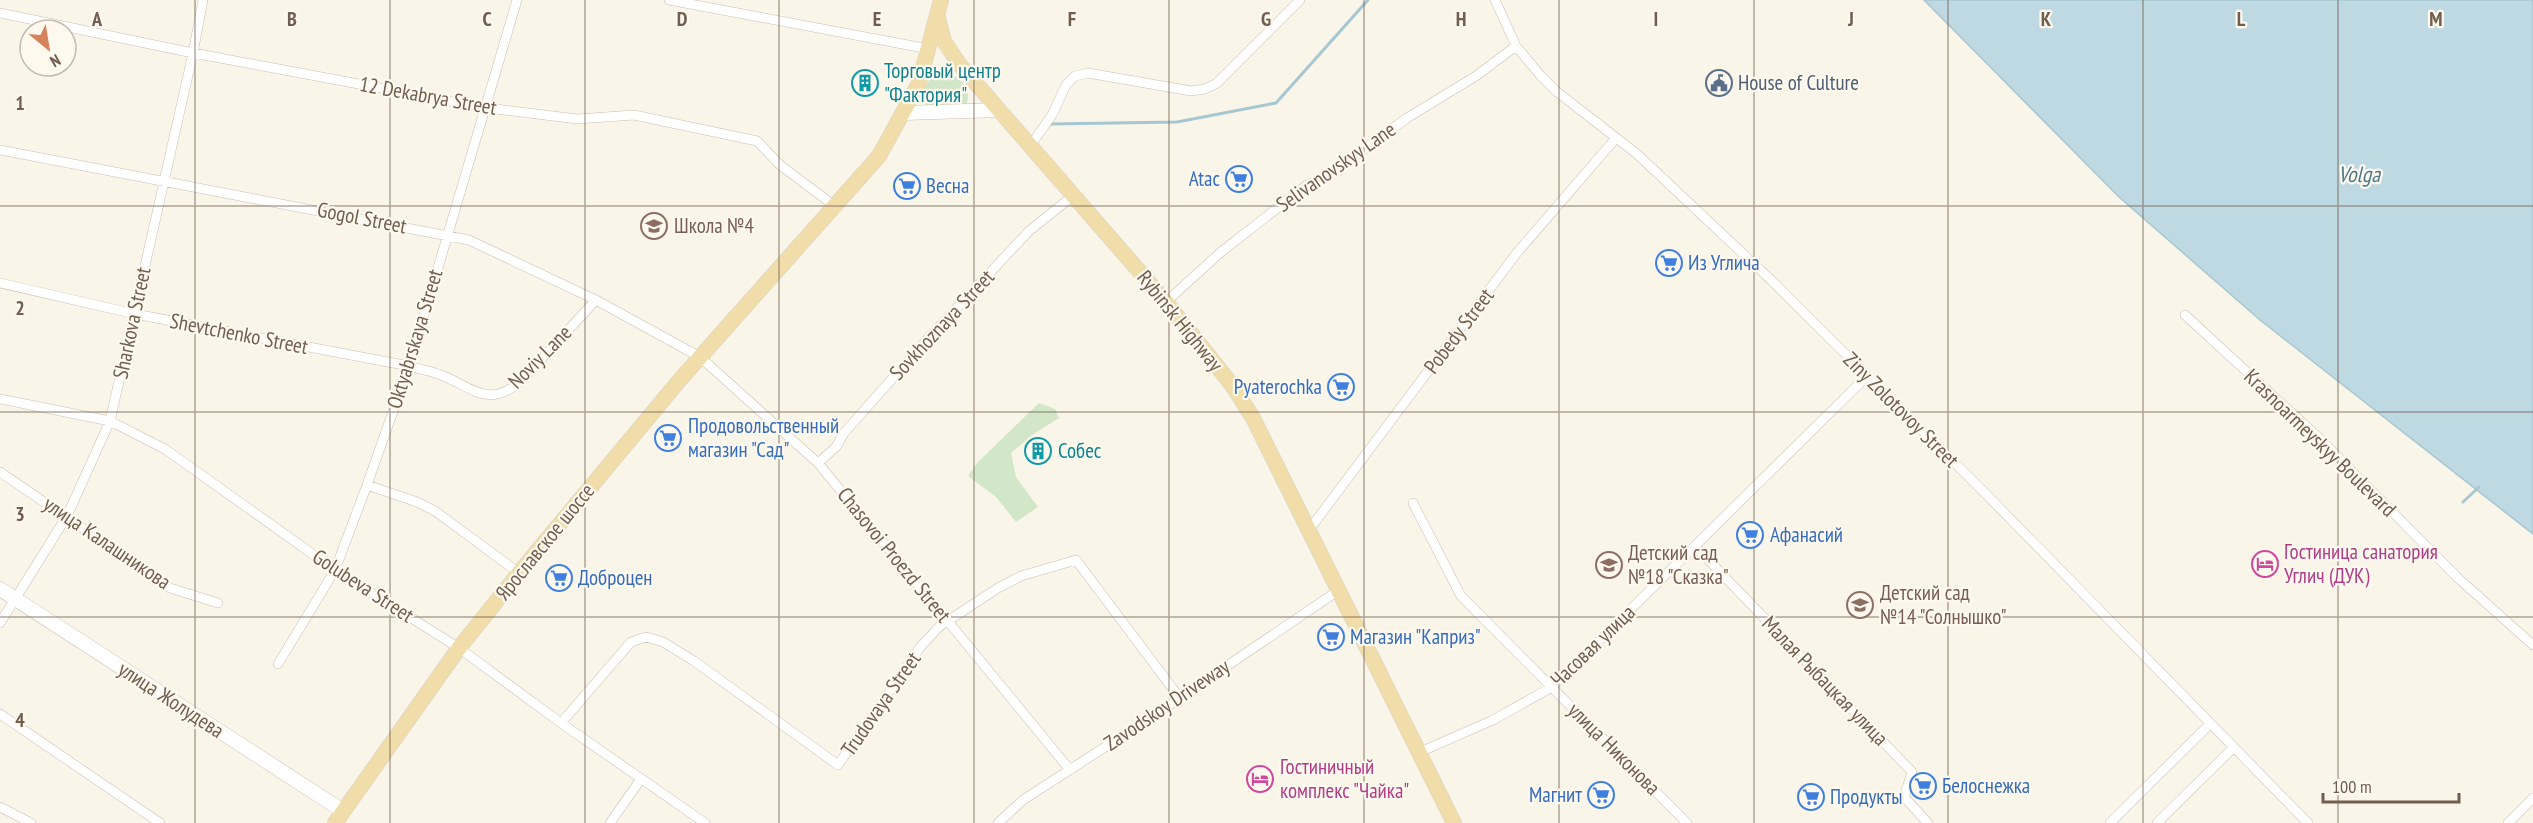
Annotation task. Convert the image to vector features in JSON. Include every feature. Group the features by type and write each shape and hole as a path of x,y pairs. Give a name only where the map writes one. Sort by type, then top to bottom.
{"main road":[{"name":"Ярославское шоссе","path":"339,817 459,648 519,573 700,357 836,207 879,156 919,83 939,8"},
{"name":"Rybinsk Highway","path":"939,8 951,54 1166,302 1232,385 1253,418 1454,823"},
{"path":"904,113 999,110"},
{"name":"улица Жолудева","path":"0,589 339,817"}],"street":[{"name":"Sharkova Street","path":"0,623 67,516 111,421 193,53 202,0"},
{"name":"Oktyabrskaya Street","path":"278,664 335,570 368,485 409,366 517,0"},
{"path":"669,0 929,50"},
{"path":"1031,145 1052,115 1066,85 1075,75 1088,73 1191,90 1205,89 1217,83 1300,0"},
{"name":"Ziny Zolotovoy Street","path":"1495,0 1516,46 1556,91 1616,138 1694,206 1983,491 2308,823"},
{"name":"12 Dekabrya Street","path":"0,13 193,53 487,108 577,119 634,115 757,141 780,165 836,207"},
{"name":"Selivanovskyy Lane","path":"1166,302 1221,252 1307,185 1330,174 1407,118 1476,76 1516,46"},
{"name":"Pobedy Street","path":"1309,530 1516,254 1616,138"},
{"name":"Gogol Street","path":"0,150 469,240 596,300 700,357"},
{"name":"Sovkhoznaya Street","path":"818,463 836,447 844,433 923,344 1029,231 1074,195"},
{"name":"Shevtchenko Street","path":"0,283 135,314 409,366"},
{"name":"Noviy Lane","path":"409,366 441,375 482,395 501,394 521,381 596,300"},
{"name":"Krasnoarmeyskyy Boulevard","path":"2185,315 2319,438 2458,578 2533,645"},
{"name":"Chasovoi Proezd Street","path":"700,357 818,463 1070,770"},
{"name":"Часовая улица","path":"1420,752 1493,720 1552,687 1867,376"},
{"name":"Golubeva Street","path":"0,399 111,421 165,449 335,570 459,648 561,723 705,823"},
{"name":"улица Калашникова","path":"0,472 170,588 218,603"},
{"path":"368,485 417,502 435,511 519,573"},
{"name":"улица Никонова","path":"1413,503 1461,596 1687,823"},
{"name":"Малая Рыбацкая улица","path":"1695,546 1912,772 1904,797 1928,823"},
{"name":"Trudovaya Street","path":"561,723 631,642 646,637 663,642 694,661 838,765 921,646 947,621 1021,576 1076,560 1179,697"},
{"name":"Zavodskoy Driveway","path":"998,823 1023,800 1339,590"},
{"path":"0,714 160,823"},
{"path":"2110,823 2210,724"},
{"path":"2157,823 2233,748"},
{"path":"610,823 642,779"},
{"path":"2508,823 2533,798"},
{"path":"0,807 31,823"}],"green space":[{"path":"941,72 953,75 963,83 968,93 966,104 929,108 924,100 924,92 932,75"},
{"path":"1039,403 1055,409 1059,418 1032,435 1011,453 1016,477 1038,507 1016,522 996,497 968,476 978,462"}],"water":[{"name":"Volga","path":"1924,0 2533,0 2533,534 2260,320 2119,197"}],"waterway":[{"path":"1049,124 1177,122 1276,103 1368,0"},
{"path":"2463,502 2479,487"}],"place":[{"name":"Торговый центр \"Фактория\"","path":"865,83"},
{"name":"House of Culture","path":"1719,83"},
{"name":"Atac","path":"1239,179"},
{"name":"Весна","path":"907,186"},
{"name":"Школа №4","path":"654,226"},
{"name":"Из Углича","path":"1669,263"},
{"name":"Pyaterochka","path":"1341,387"},
{"name":"Продовольственный магазин \"Сад\"","path":"668,438"},
{"name":"Собес","path":"1038,451"},
{"name":"Афанасий","path":"1750,535"},
{"name":"Гостиница санатория Углич (ДУК)","path":"2265,564"},
{"name":"Детский сад №18 \"Сказка\"","path":"1609,565"},
{"name":"Доброцен","path":"559,578"},
{"name":"Детский сад №14 \"Солнышко\"","path":"1860,605"},
{"name":"Магазин \"Каприз\"","path":"1331,637"},
{"name":"Гостиничный комплекс \"Чайка\"","path":"1260,779"},
{"name":"Белоснежка","path":"1923,786"},
{"name":"Магнит","path":"1601,795"},
{"name":"Продукты","path":"1811,797"}]}
